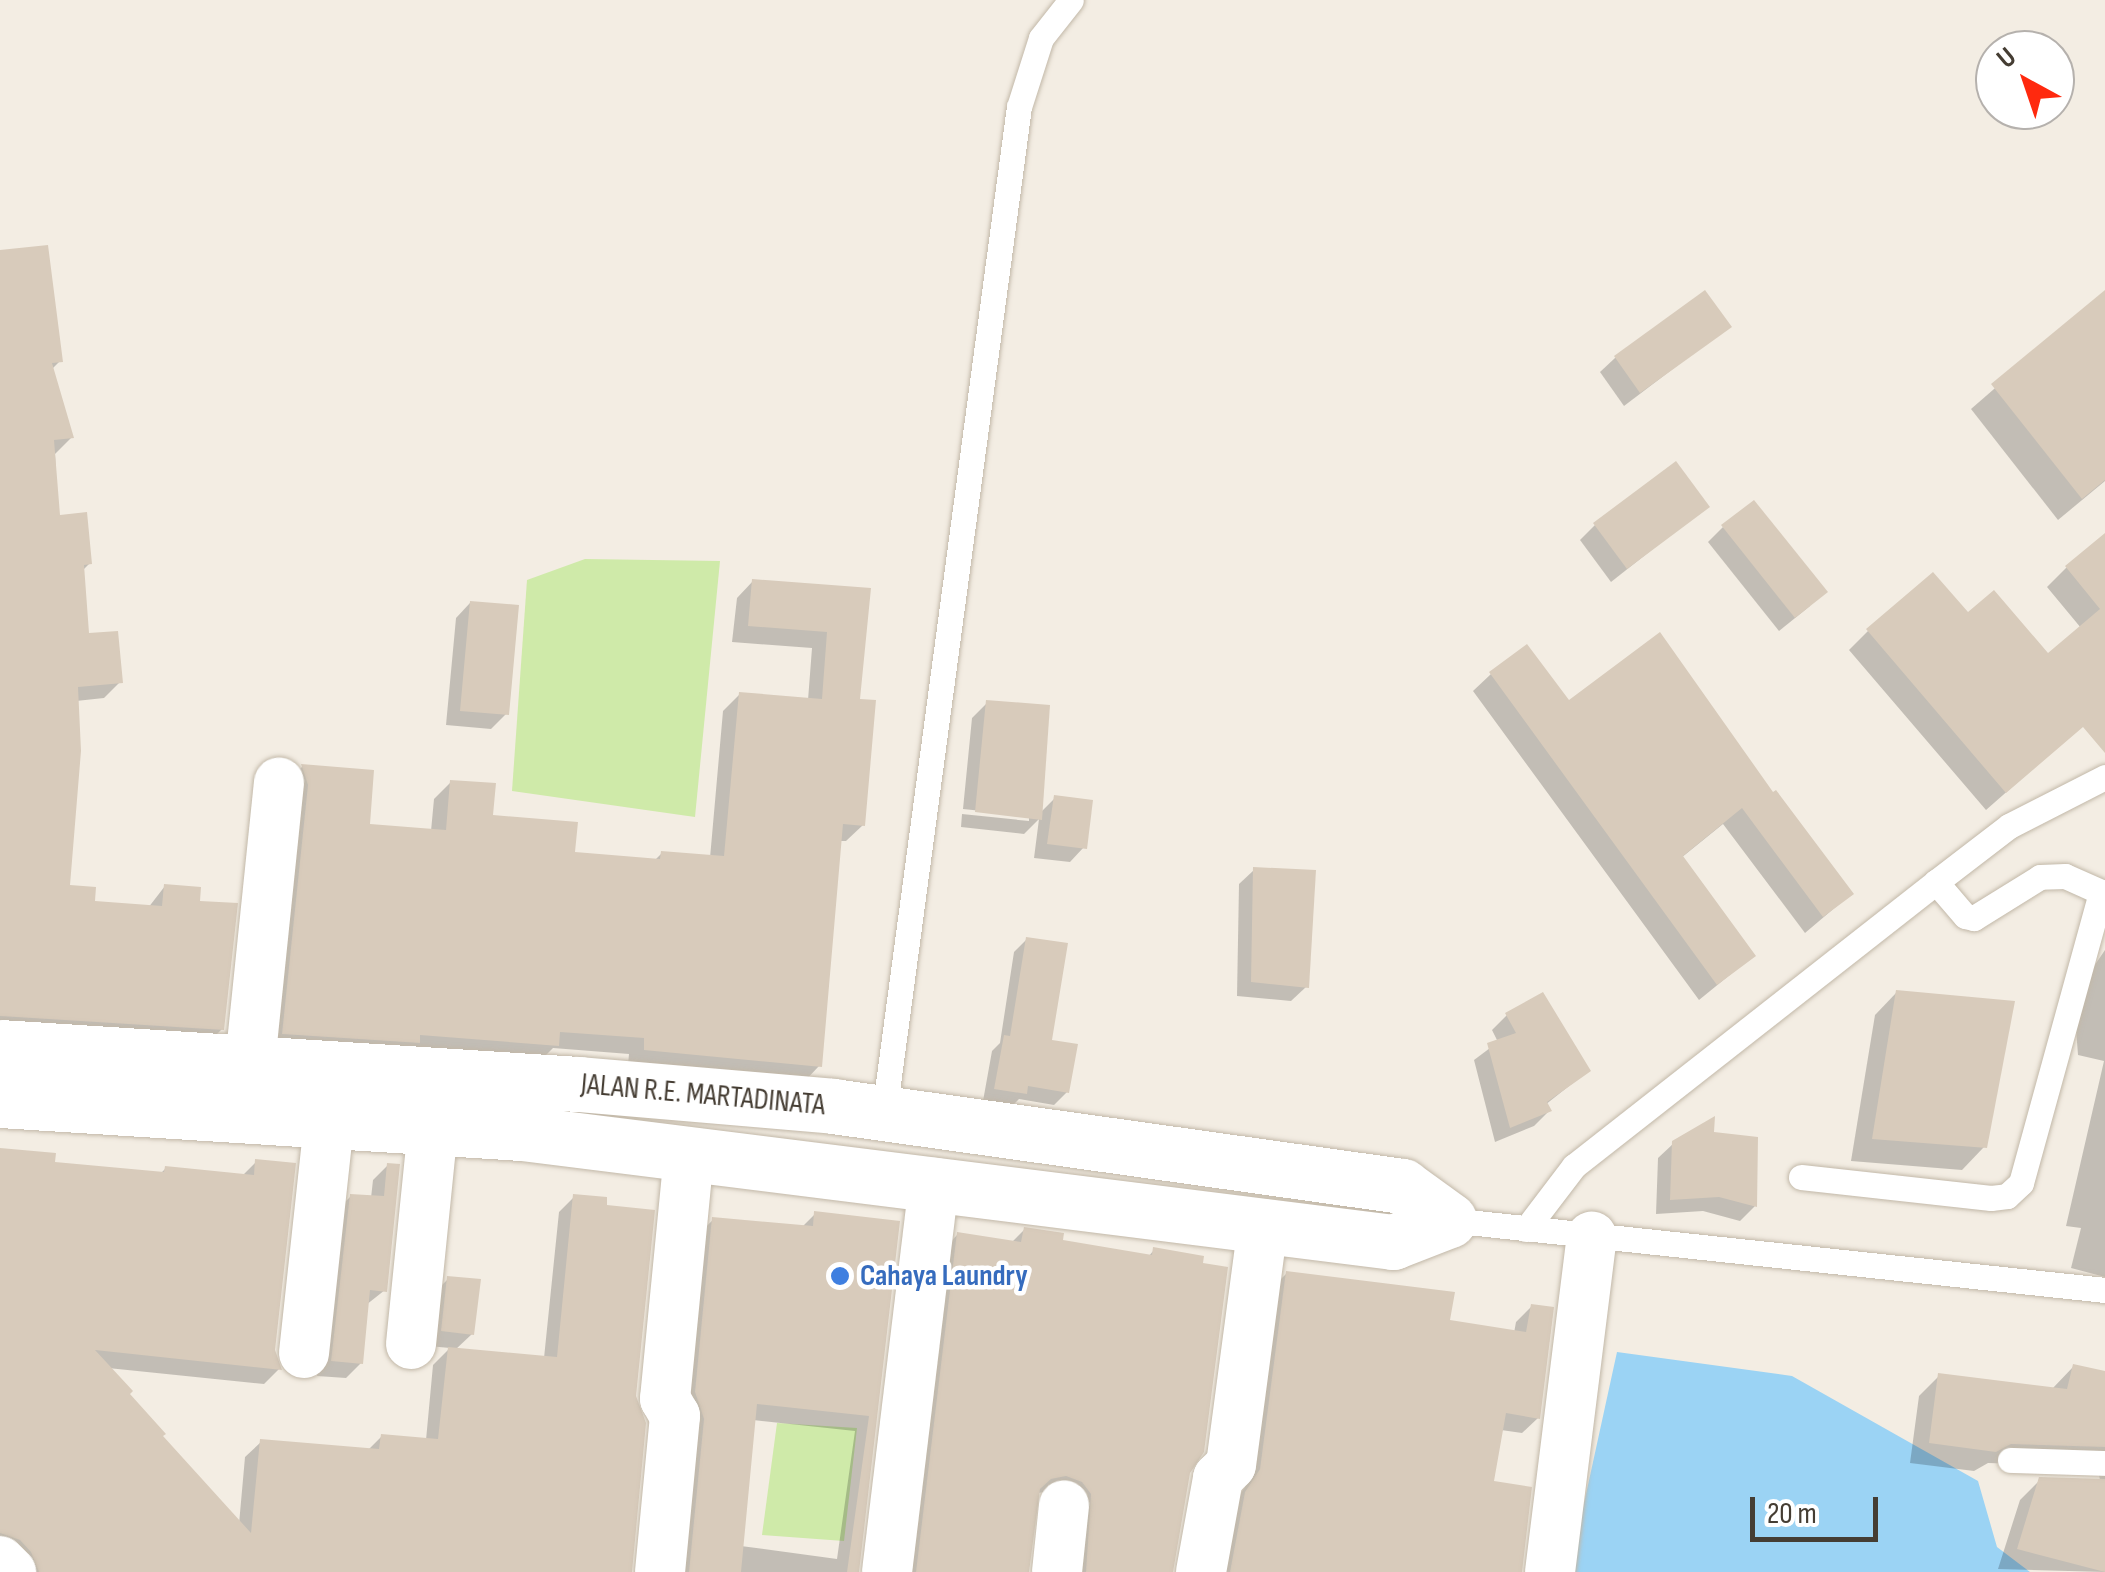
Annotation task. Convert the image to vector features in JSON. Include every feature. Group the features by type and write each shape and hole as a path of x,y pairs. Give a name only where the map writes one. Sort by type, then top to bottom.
{"street":[{"path":"250,1063 279,782"},
{"name":"JALAN R.E. MARTADINATA","path":"0,1047 858,1110 1402,1186"},
{"name":"JALAN R.E. MARTADINATA","path":"0,1100 522,1132 1394,1242"},
{"path":"826,1170 858,1110"},
{"path":"304,1353 330,1121"},
{"path":"410,1344 433,1127"},
{"path":"660,1572 675,1416 665,1399 688,1153"},
{"path":"888,1572 934,1184"},
{"path":"1402,1186 1449,1220 1394,1242 1402,1186"},
{"path":"1201,1572 1218,1478 1232,1466 1264,1224"},
{"path":"1550,1572 1592,1237"},
{"path":"1057,1572 1064,1505"},
{"path":"0,1561 11,1572"}],"lane":[{"path":"858,1110 1018,107 1041,38 1071,0"},
{"path":"1526,1229 1574,1166 1936,882 2009,826 2105,777"},
{"path":"1801,1177 1991,1198 2007,1196 2022,1183 2103,889 2065,876 2040,877 1974,918 1965,916 1936,882"},
{"path":"1449,1220 2105,1290"},
{"path":"2010,1460 2105,1463"}],"green space":[{"path":"585,559 720,561 695,817 512,791 527,580"},
{"path":"777,1423 857,1428 844,1541 762,1535"}],"water":[{"path":"1617,1352 1792,1376 1978,1481 1997,1547 2030,1572 1569,1572"}],"building":[{"path":"48,245 63,362 52,363 74,438 54,440 60,515 87,512 92,564 84,565 89,633 118,631 123,683 78,687 81,751 70,885 96,887 95,901 162,906 164,884 201,887 200,901 238,903 224,1030 0,1016 0,250"},
{"path":"1705,290 1732,327 1640,393 1614,356"},
{"path":"2105,290 2105,480 2082,499 1991,384"},
{"path":"1676,461 1710,507 1627,569 1593,523"},
{"path":"1754,500 1828,592 1795,618 1721,525"},
{"path":"2105,533 2105,753 2083,727 2006,793 1866,629 1933,572 1968,612 1994,590 2048,653 2100,609 2065,566"},
{"path":"752,579 871,588 860,699 876,700 865,826 843,824 822,1067 644,1050 644,1038 560,1032 559,1046 420,1035 420,1043 282,1034 308,785 301,764 374,770 370,824 446,830 450,780 496,783 493,815 578,822 575,852 660,859 661,851 724,856 739,692 822,699 827,632 748,626"},
{"path":"470,601 519,605 509,715 460,711"},
{"path":"1660,632 1773,792 1776,790 1854,894 1823,917 1742,808 1683,856 1756,956 1717,985 1489,672 1527,644 1569,700"},
{"path":"986,700 1050,705 1042,820 975,812"},
{"path":"1054,795 1093,800 1087,849 1047,844"},
{"path":"1253,867 1316,870 1309,988 1251,982"},
{"path":"1026,937 1068,943 1052,1040 1078,1044 1069,1093 1028,1086 1027,1094 994,1089 1004,1035 1010,1036"},
{"path":"1896,990 2015,1001 1987,1148 1872,1139"},
{"path":"1543,992 1591,1071 1547,1102 1552,1111 1510,1128 1487,1043 1516,1033 1505,1013"},
{"path":"1715,1116 1714,1132 1758,1137 1757,1207 1719,1197 1670,1200 1672,1141"},
{"path":"0,1148 56,1153 55,1162 164,1172 165,1166 254,1175 255,1159 296,1163 275,1350 282,1370 95,1350 133,1391 130,1394 166,1434 163,1436 251,1533 260,1439 379,1449 381,1434 438,1439 448,1347 557,1357 573,1194 607,1197 607,1205 655,1210 636,1396 646,1423 632,1572 39,1572 31,1552 20,1540 0,1533"},
{"path":"387,1163 400,1164 387,1292 370,1290 363,1364 331,1361 350,1194 384,1196"},
{"path":"814,1211 900,1221 859,1572 847,1572 869,1416 757,1404 741,1572 689,1572 704,1419 695,1392 712,1217 813,1226"},
{"path":"1024,1227 1064,1233 1063,1240 1152,1255 1153,1247 1204,1256 1203,1263 1228,1267 1204,1452 1190,1473 1173,1572 1086,1572 1091,1494 1082,1482 1066,1476 1051,1479 1040,1489 1029,1572 916,1572 957,1232 1021,1242"},
{"path":"1286,1271 1455,1292 1450,1320 1526,1332 1531,1304 1554,1307 1540,1419 1506,1413 1494,1481 1532,1487 1522,1572 1230,1572 1245,1492 1260,1469"},
{"path":"447,1276 481,1279 474,1335 441,1331"},
{"path":"2073,1364 2105,1371 2105,1447 2011,1444 1996,1452 1929,1443 1938,1373 2067,1389"},
{"path":"2039,1477 2105,1479 2105,1572 2017,1549"}],"place":[{"name":"Cahaya Laundry","path":"840,1276"}]}
